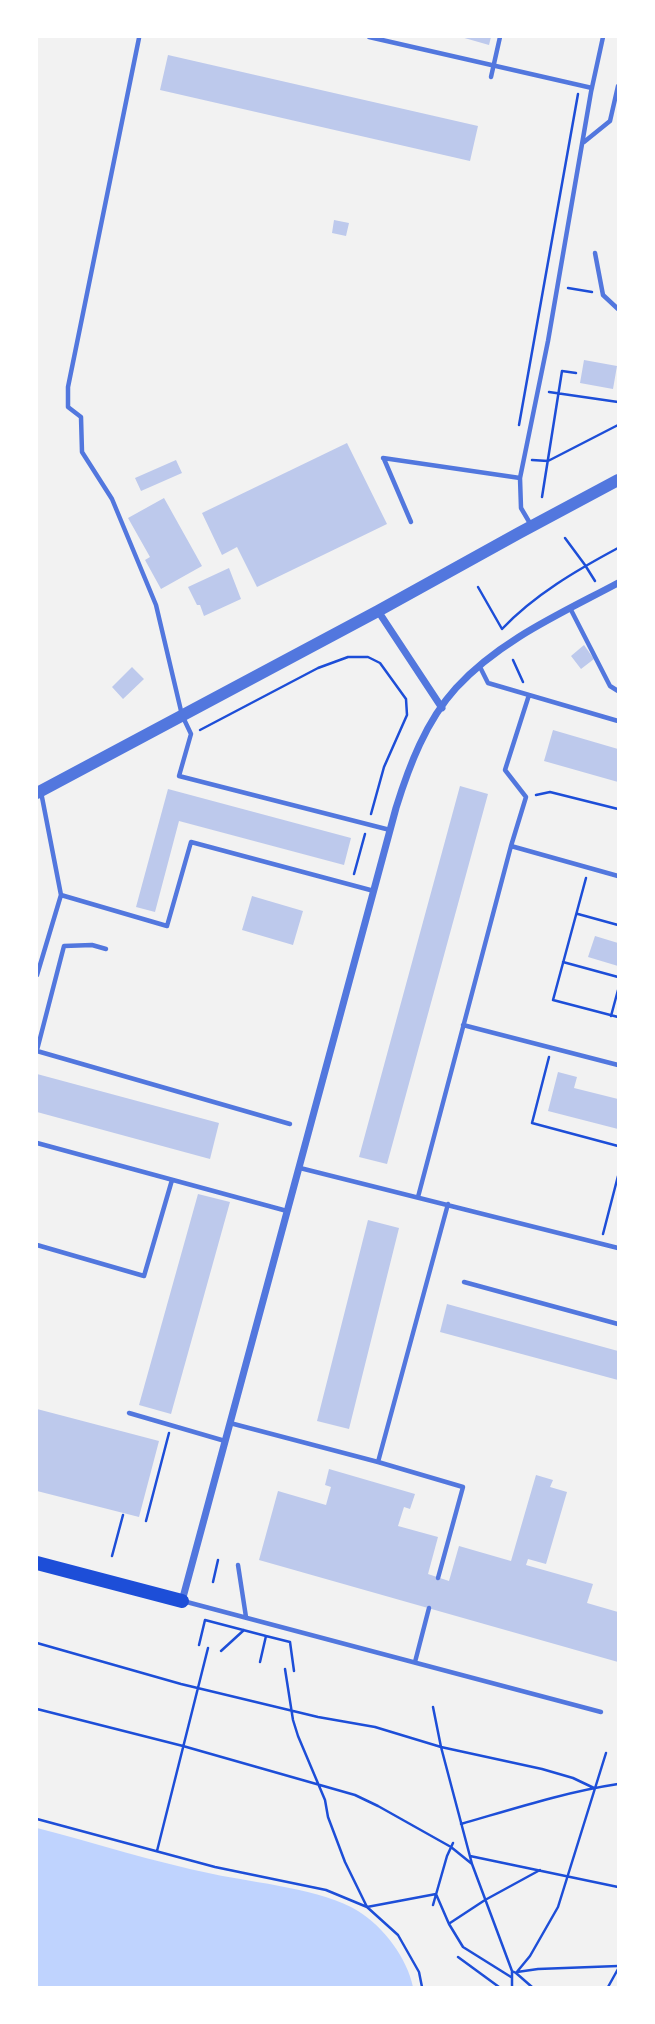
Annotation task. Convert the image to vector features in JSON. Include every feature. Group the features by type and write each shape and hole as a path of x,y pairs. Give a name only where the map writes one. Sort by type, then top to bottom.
{"main road":[{"path":"37,1563 182,1601"}],"street":[{"path":"39,792 618,480"},
{"path":"182,1601 390,830 415,754 456,688 480,667 508,645 618,583"},
{"path":"378,611 442,708"}],"lane":[{"path":"369,37 592,88"},
{"path":"491,77 500,37"},
{"path":"532,526 522,508 520,478 603,37"},
{"path":"139,38 68,387 68,407 81,417 82,453 112,499 156,604 182,715 191,734 179,776 390,830"},
{"path":"583,142 610,121 618,86"},
{"path":"595,253 603,295 618,309"},
{"path":"411,522 383,458 520,478"},
{"path":"570,608 610,686 618,691"},
{"path":"480,667 488,683 618,721"},
{"path":"418,1197 526,797 505,770 529,695"},
{"path":"37,975 61,895 39,792"},
{"path":"61,895 167,926 191,842 374,891"},
{"path":"511,846 618,876"},
{"path":"106,949 92,945 64,946 37,1050 290,1124"},
{"path":"463,1025 618,1065"},
{"path":"37,1143 287,1211"},
{"path":"299,1168 618,1248"},
{"path":"37,1245 144,1276 172,1180"},
{"path":"378,1462 448,1204"},
{"path":"464,1282 618,1324"},
{"path":"129,1413 225,1441"},
{"path":"230,1423 463,1487 438,1578"},
{"path":"238,1566 246,1617"},
{"path":"182,1601 601,1712"},
{"path":"415,1662 429,1608"}],"path":[{"path":"518,430 579,90"},
{"path":"557,286 603,295"},
{"path":"542,497 562,370 576,373"},
{"path":"538,390 618,402"},
{"path":"523,459 548,461 618,425"},
{"path":"565,538 601,592"},
{"path":"478,587 502,629 519,611 585,565 618,548"},
{"path":"191,734 318,668 348,657 369,657 380,663 406,699 407,715 384,767 351,884"},
{"path":"513,660 529,695"},
{"path":"526,797 551,792 618,809"},
{"path":"589,868 553,1000 618,1017"},
{"path":"576,914 618,925"},
{"path":"563,962 618,977"},
{"path":"611,1016 618,990"},
{"path":"552,1048 532,1123 618,1146"},
{"path":"606,1224 618,1175"},
{"path":"145,1521 171,1425"},
{"path":"112,1556 123,1516"},
{"path":"213,1582 218,1560"},
{"path":"199,1645 205,1620 290,1642 293,1671"},
{"path":"221,1651 244,1630"},
{"path":"260,1662 266,1636"},
{"path":"37,1643 197,1687 375,1727 441,1747 542,1769 573,1778 594,1788"},
{"path":"157,1851 208,1648"},
{"path":"285,1669 298,1736 325,1800 328,1817 345,1862 367,1907"},
{"path":"433,1707 472,1864 514,1972 532,1987"},
{"path":"37,1709 183,1746 355,1795 452,1845 472,1864"},
{"path":"512,1987 514,1972 530,1956 558,1907 606,1753"},
{"path":"461,1824 618,1784"},
{"path":"37,1819 215,1867 326,1889 367,1907 398,1935 419,1972 422,1987"},
{"path":"433,1905 452,1845"},
{"path":"470,1856 618,1887"},
{"path":"449,1924 485,1900 540,1870"},
{"path":"367,1907 436,1894"},
{"path":"436,1894 463,1947 512,1978"},
{"path":"458,1957 499,1987"},
{"path":"514,1972 618,1968 608,1987"}],"water":[{"path":"37,1828 169,1864 308,1892 343,1903 368,1918 385,1934 406,1965 413,1987 37,1987"}],"building":[{"path":"461,37 491,37 489,45"},
{"path":"168,55 478,126 470,161 160,90"},
{"path":"334,220 349,223 346,236 332,233"},
{"path":"584,360 617,366 613,389 580,383"},
{"path":"347,443 387,524 257,587 237,547 222,555 202,513"},
{"path":"176,460 182,473 141,491 135,478"},
{"path":"164,498 202,566 161,589 145,560 150,557 128,518"},
{"path":"229,568 241,599 204,616 188,587"},
{"path":"584,645 594,659 581,669 571,656"},
{"path":"132,667 144,679 123,699 112,687"},
{"path":"553,730 618,749 618,782 544,761"},
{"path":"460,786 488,794 387,1164 359,1157"},
{"path":"168,789 351,838 344,865 179,821 155,912 136,907"},
{"path":"252,896 303,911 293,945 242,930"},
{"path":"595,936 618,943 618,966 588,957"},
{"path":"558,1072 577,1077 574,1088 618,1099 618,1129 548,1111"},
{"path":"37,1074 219,1123 210,1159 37,1112"},
{"path":"198,1194 230,1202 171,1414 139,1405"},
{"path":"368,1220 399,1228 349,1429 317,1421"},
{"path":"447,1304 618,1351 618,1380 440,1332"},
{"path":"37,1409 159,1441 139,1517 37,1491"},
{"path":"329,1469 415,1494 410,1509 404,1507 398,1526 438,1537 428,1574 449,1581 459,1546 511,1561 536,1475 553,1480 550,1487 567,1492 546,1564 528,1559 526,1565 593,1584 587,1603 618,1612 618,1662 259,1560 278,1491 326,1505 331,1487 325,1485"}]}
